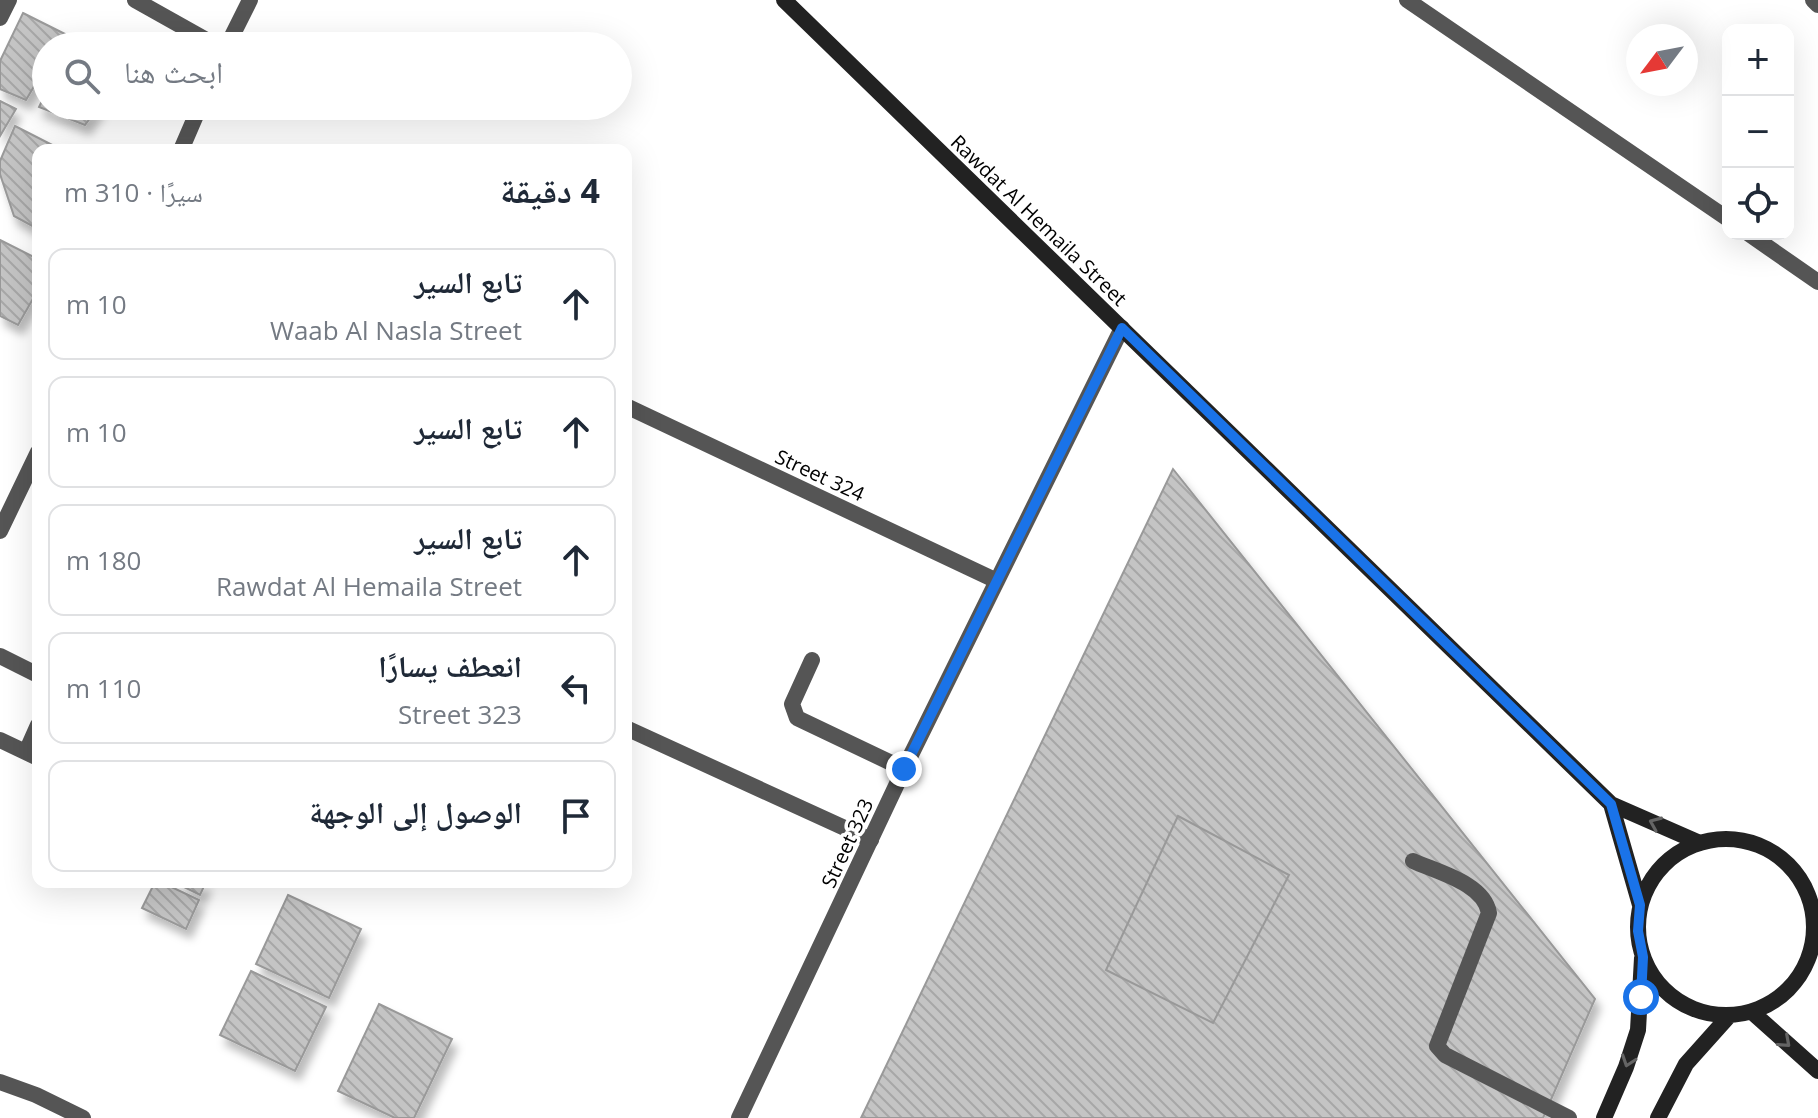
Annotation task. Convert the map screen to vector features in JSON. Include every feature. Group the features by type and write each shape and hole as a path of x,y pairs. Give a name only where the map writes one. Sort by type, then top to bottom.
{"street":[{"path":"0,18 9,0"},
{"path":"135,0 192,32"},
{"path":"234,32 250,0"},
{"name":"Rawdat Al Hemaila Street","path":"784,0 1611,804 1700,843"},
{"path":"1407,0 1722,215"},
{"path":"1813,0 1818,5"},
{"path":"184,144 194,120"},
{"path":"1758,240 1818,282"},
{"name":"Street 323","path":"739,1118 904,769 1122,328"},
{"name":"Street 324","path":"632,409 997,581"},
{"path":"0,531 32,464"},
{"path":"0,656 32,672"},
{"path":"812,660 792,704 797,718 904,769"},
{"path":"632,731 871,840"},
{"path":"0,740 32,755"},
{"name":"Rawdat Al Hemaila Street","path":"1611,804 1640,905"},
{"path":"1604,1118 1638,1030 1643,957 1638,931 1640,905 1652,878 1673,856 1700,843 1727,839 1755,844 1780,858 1799,878 1811,903 1818,951"},
{"path":"1413,861 1473,889 1487,904 1489,913 1437,1039 1437,1046 1445,1055 1569,1118"},
{"path":"1643,957 1656,981 1677,1000 1702,1012 1729,1016 1752,1012 1776,1000 1796,982 1809,958 1814,931"},
{"path":"1752,1012 1818,1071"},
{"path":"1658,1118 1686,1064 1729,1016"},
{"path":"0,1082 83,1118"}],"building":[{"path":"23,13 61,32 32,32 32,90 26,100 0,89 0,61"},
{"path":"0,101 16,109 0,136"},
{"path":"72,120 89,120 85,125"},
{"path":"15,126 50,144 32,144 32,226 14,216 0,174 0,161"},
{"path":"0,240 32,256 32,300 18,325 0,316"},
{"path":"1173,469 1595,999 1543,1118 861,1118"},
{"path":"1178,816 1289,875 1213,1023 1106,970"},
{"path":"152,888 174,888 199,900 186,929 142,908"},
{"path":"186,888 203,888 200,895"},
{"path":"288,895 361,929 329,998 256,964"},
{"path":"251,971 326,1007 295,1071 220,1035"},
{"path":"379,1004 452,1039 414,1118 395,1118 338,1091"}],"route":[{"path":"904,769 1122,328 1611,804 1640,905 1638,931 1643,957 1641,997"}]}
